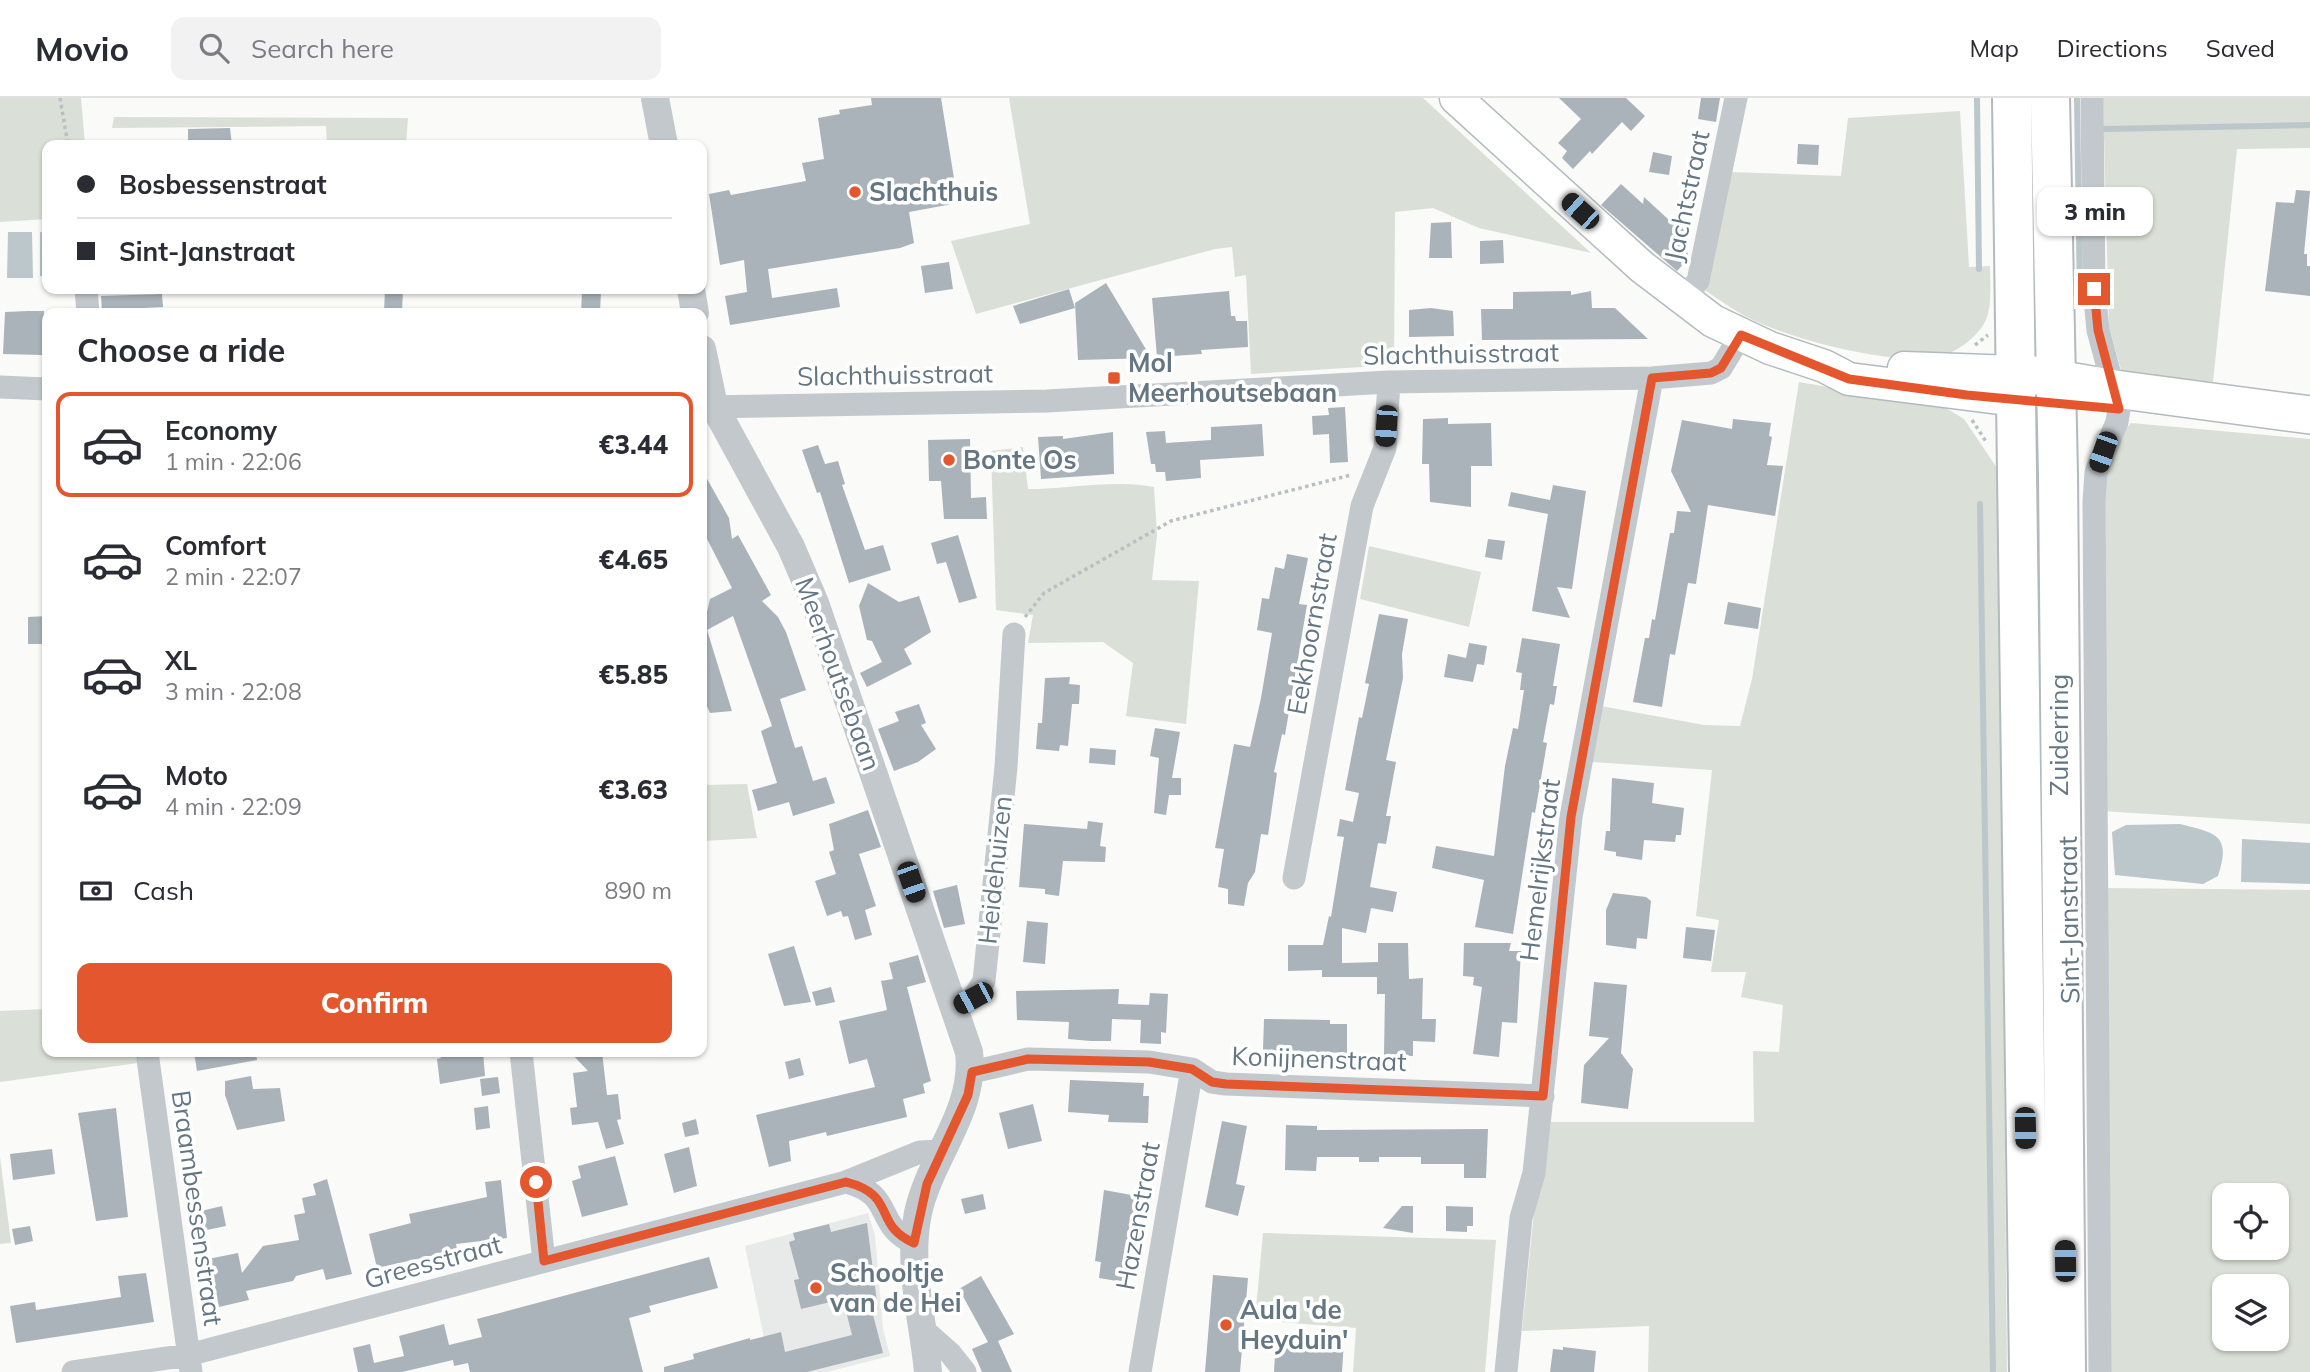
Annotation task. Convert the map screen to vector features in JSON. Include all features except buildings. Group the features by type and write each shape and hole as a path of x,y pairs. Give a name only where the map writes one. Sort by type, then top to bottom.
{"highway":[{"name":"Zuiderring","path":"2012,98 2029,1372"},
{"name":"Zuiderring","path":"2050,98 2057,392 2066,1372"}],"main road":[{"path":"1456,98 1684,300 1741,335 1824,366 1871,365 2117,399 2310,415"}],"street":[{"path":"655,98 663,140"},
{"name":"Jachtstraat","path":"1684,300 1698,281 1735,98"},
{"path":"2092,98 2094,289 2098,330 2117,399"},
{"name":"Slachthuisstraat","path":"708,406 1046,401 1389,382 1652,378 1711,373 1721,368 1741,335"},
{"name":"Hemelrijkstraat","path":"1506,1372 1521,1218 1534,1173 1571,817 1652,378"},
{"name":"Eekhoornstraat","path":"1294,878 1362,506 1385,448 1389,382"},
{"path":"0,387 42,389"},
{"name":"Sint-Janstraat","path":"2100,1372 2094,502 2096,472 2118,422 2117,399"},
{"name":"Meerhoutsebaan","path":"708,406 791,547 815,603 954,1008"},
{"name":"Heidehuizen","path":"954,1008 973,998 984,981 1006,767 1014,634"},
{"path":"928,1372 914,1263 914,1243 927,1184 968,1095 972,1072 969,1052 954,1008"},
{"name":"Braambessenstraat","path":"149,1057 190,1363"},
{"path":"522,1057 544,1261"},
{"name":"Konijnenstraat","path":"972,1072 1028,1059 1149,1062 1192,1069 1212,1082 1226,1084 1543,1096"},
{"name":"Hazenstraat","path":"1140,1372 1192,1069"},
{"name":"Greesstraat","path":"73,1372 190,1363 544,1261 846,1182 920,1152 941,1151"},
{"path":"846,1182 870,1190 877,1196 895,1232 914,1243"},
{"path":"924,1330 950,1353 965,1372"}],"path":[{"path":"60,98 67,140"},
{"path":"1969,415 1996,458 2002,463 2017,463"},
{"path":"1014,634 1044,593 1171,521 1344,474 1375,476"}],"shaded area":[{"path":"0,98 81,98 85,140 42,140 42,219 0,222"},
{"path":"1009,98 1423,98 1591,253 1479,228 1433,208 1395,212 1394,365 1251,374 1246,275 1235,277 1232,247 1215,249 976,314 951,241 1030,224"},
{"path":"2103,98 2310,98 2310,148 2237,149 2213,382 2122,373 2109,327"},
{"path":"1960,111 1969,267 1990,266 1988,315 1982,327 1965,344 1936,357 1867,354 1788,334 1765,325 1706,291 1730,172 1841,176 1848,118"},
{"path":"114,117 408,118 406,140 327,140 326,126 112,128"},
{"path":"8,232 32,232 33,278 7,278"},
{"path":"40,232 42,276 40,276"},
{"path":"1799,382 1944,407 1964,419 1999,471 2007,1372 1648,1372 1649,1326 1522,1331 1535,1202 1545,1174 1551,1122 1754,1122 1753,1051 1779,1052 1783,1005 1741,997 1746,972 1711,972 1719,920 1696,916 1712,770 1592,762 1601,706 1704,725 1740,726 1752,679"},
{"path":"2131,423 2310,439 2310,824 2102,811 2103,476 2113,445"},
{"path":"1023,447 1028,489 1109,484 1154,487 1157,535 1152,580 1199,581 1186,724 1126,716 1133,663 1103,642 1028,643 1033,615 996,610 991,451"},
{"path":"1369,546 1481,572 1469,627 1360,599"},
{"path":"747,784 757,838 707,841 707,785"},
{"path":"2180,824 2211,833 2221,843 2222,862 2218,876 2203,884 2115,875 2112,832 2126,825"},
{"path":"2242,839 2310,843 2310,884 2241,882"},
{"path":"2102,888 2310,890 2310,1372 2111,1372"},
{"path":"42,1009 42,1057 137,1057 138,1063 0,1082 0,1011"},
{"path":"0,1157 11,1243 0,1244"},
{"name":"Schooltje van de Hei","path":"868,1213 875,1235 883,1329 890,1356 827,1372 771,1372 745,1246"},
{"path":"1263,1233 1496,1240 1485,1372 1353,1372 1356,1328 1255,1320"}],"waterway":[{"path":"1977,98 1979,269"},
{"path":"2077,98 2080,304"},
{"path":"2103,129 2310,125"},
{"path":"1980,504 1993,1372"}],"place":[{"name":"Slachthuis","path":"855,192"},
{"name":"Mol Meerhoutsebaan","path":"1114,378"},
{"name":"Bonte Os","path":"949,460"},
{"name":"Schooltje van de Hei","path":"816,1288"},
{"name":"Aula 'de Heyduin'","path":"1226,1325"}],"route":[{"path":"536,1182 544,1261 846,1182 863,1186 877,1196 895,1232 914,1243 918,1213 927,1184 968,1095 972,1072 1028,1059 1149,1062 1192,1069 1212,1082 1226,1084 1394,1091 1501,1092 1543,1096 1571,817 1652,378 1711,373 1721,368 1741,335 1824,366 1849,379 1967,395 2119,409 2098,330 2094,289"}]}
